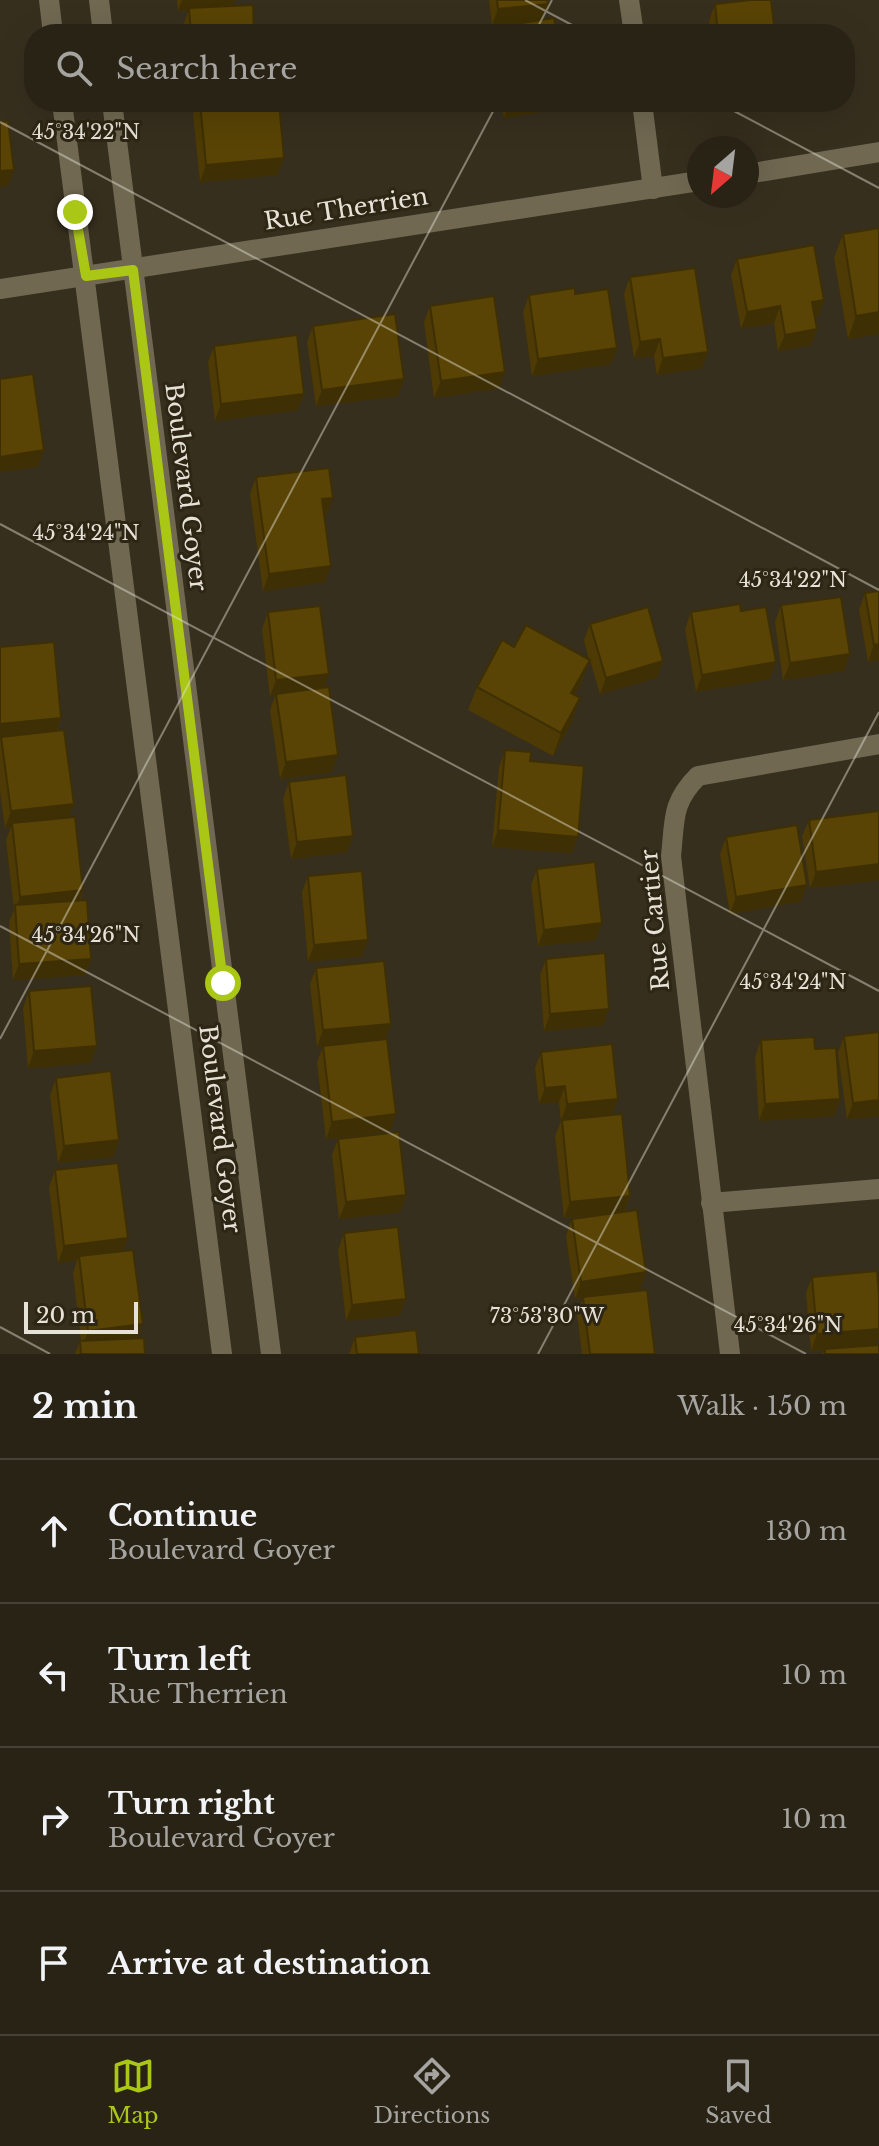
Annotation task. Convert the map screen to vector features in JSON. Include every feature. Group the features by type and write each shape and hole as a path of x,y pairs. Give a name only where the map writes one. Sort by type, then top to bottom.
{"street":[{"path":"49,0 52,24"},
{"path":"99,0 102,24"},
{"path":"629,0 633,24"},
{"name":"Boulevard Goyer","path":"63,112 222,1354"},
{"name":"Boulevard Goyer","path":"113,112 271,1354"},
{"path":"643,112 653,189"},
{"path":"759,172 879,152"},
{"name":"Rue Therrien","path":"0,289 687,183"},
{"name":"Rue Cartier","path":"730,1354 671,856 676,807 684,790 698,776 879,744"},
{"path":"711,1203 879,1189"}],"building":[{"path":"497,0 547,0 548,4 498,9"},
{"path":"771,0 774,24 717,24 715,4"},
{"path":"253,5 254,24 190,24 189,8"},
{"path":"554,18 555,24 516,24"},
{"path":"201,112 280,112 284,158 206,165"},
{"path":"8,121 14,170 0,171 0,122"},
{"path":"879,228 879,312 856,316 843,234"},
{"path":"814,245 824,300 812,302 817,329 785,335 780,306 747,312 737,259"},
{"path":"695,268 708,352 663,358 660,339 640,342 630,277"},
{"path":"575,288 575,294 608,289 617,348 538,359 529,295"},
{"path":"494,296 505,372 441,381 430,306"},
{"path":"395,314 404,379 322,390 313,326"},
{"path":"297,335 304,394 221,404 214,346"},
{"path":"33,374 44,450 0,457 0,379"},
{"path":"329,468 333,498 322,499 331,566 269,574 256,477"},
{"path":"879,591 879,644 874,645 865,593"},
{"path":"841,597 850,654 790,663 781,605"},
{"path":"740,604 741,611 766,607 776,662 702,675 691,612"},
{"path":"320,606 329,674 276,680 268,612"},
{"path":"648,607 663,661 606,678 590,624"},
{"path":"526,625 590,660 571,693 580,698 561,733 477,687 502,640 514,647"},
{"path":"54,642 61,718 0,724 0,647"},
{"path":"329,687 338,755 286,762 276,694"},
{"path":"64,730 74,804 11,811 1,737"},
{"path":"505,750 531,752 530,761 584,766 578,837 498,830"},
{"path":"346,775 353,836 297,842 289,782"},
{"path":"879,811 879,864 816,872 809,820"},
{"path":"75,817 83,890 20,897 12,823"},
{"path":"797,825 807,885 736,897 726,837"},
{"path":"595,862 602,923 544,930 537,869"},
{"path":"362,871 368,940 314,945 308,876"},
{"path":"87,900 91,959 19,964 15,905"},
{"path":"605,953 609,1009 550,1014 546,959"},
{"path":"384,961 391,1024 323,1030 316,968"},
{"path":"91,986 97,1046 34,1051 29,991"},
{"path":"879,1032 879,1100 853,1103 844,1036"},
{"path":"814,1037 815,1049 836,1048 840,1099 765,1104 761,1040"},
{"path":"387,1039 396,1114 332,1122 323,1046"},
{"path":"612,1044 618,1099 567,1104 565,1086 545,1088 541,1052"},
{"path":"111,1071 119,1140 64,1146 56,1078"},
{"path":"622,1114 630,1196 570,1202 562,1120"},
{"path":"399,1132 406,1195 346,1202 338,1139"},
{"path":"118,1163 128,1238 64,1246 55,1170"},
{"path":"637,1210 646,1272 581,1282 572,1219"},
{"path":"398,1227 406,1299 352,1305 344,1233"},
{"path":"133,1250 143,1324 88,1331 79,1256"},
{"path":"877,1271 879,1329 817,1334 812,1277"},
{"path":"647,1290 655,1354 590,1354 583,1297"},
{"path":"416,1330 419,1354 357,1354 355,1337"},
{"path":"144,1338 145,1354 81,1354 80,1341"},
{"path":"879,1345 879,1354 825,1354 825,1349"}],"route":[{"path":"75,212 86,276 133,270 223,983"}]}
